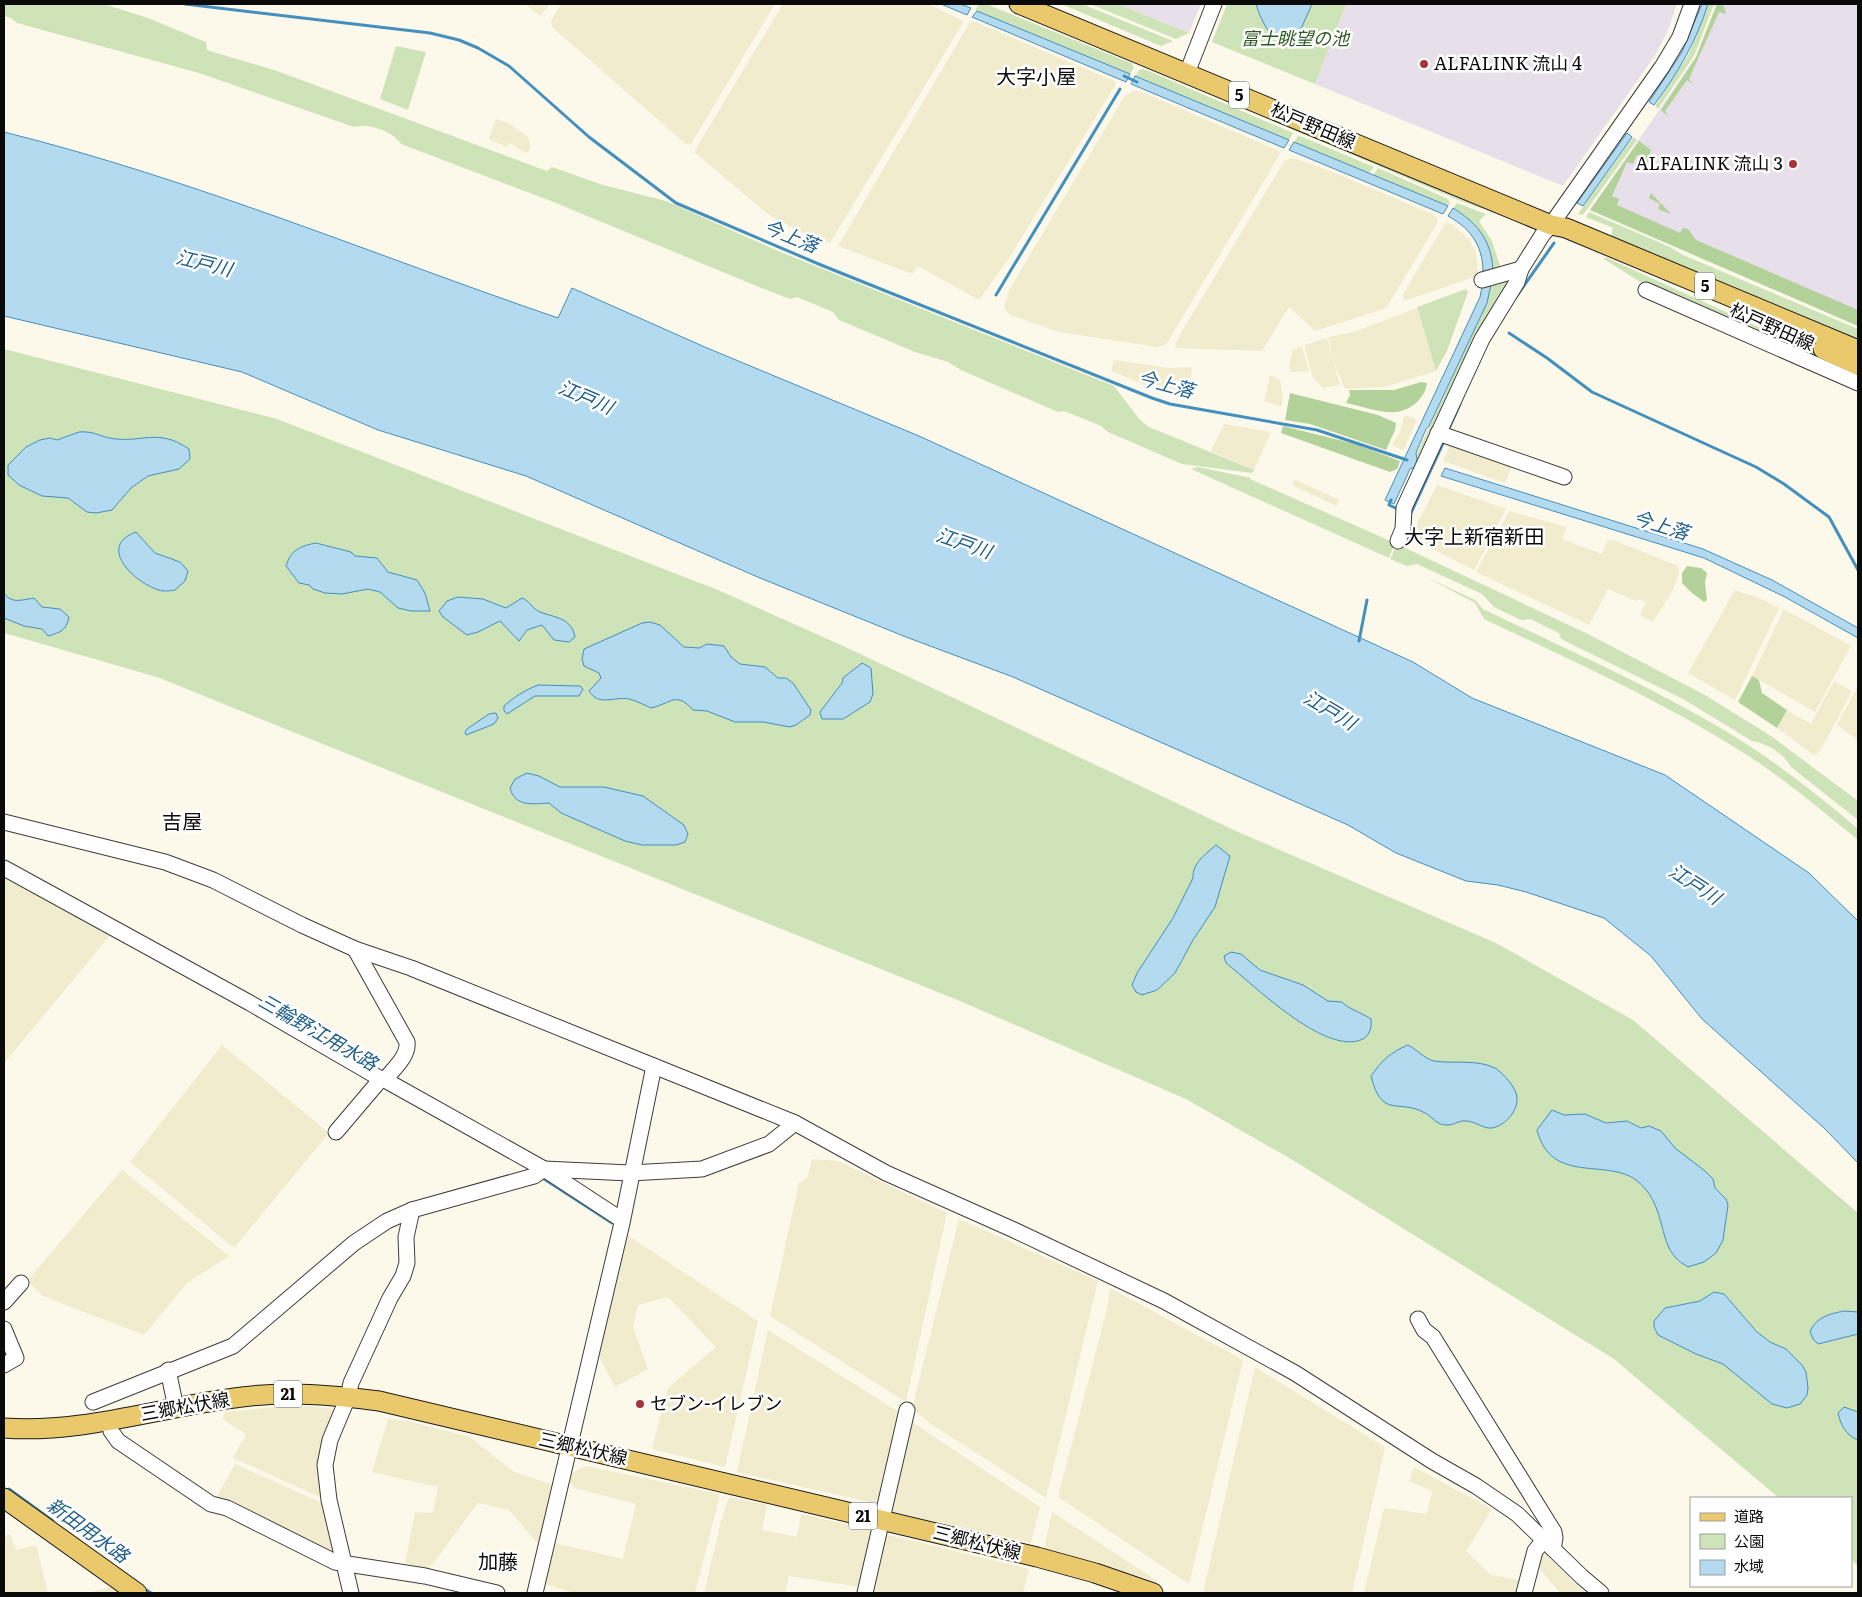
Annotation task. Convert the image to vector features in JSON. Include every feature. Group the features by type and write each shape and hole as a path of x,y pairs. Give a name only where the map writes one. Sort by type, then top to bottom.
{"main road":[{"name":"松戸野田線","path":"1019,4 1858,350"},
{"name":"松戸野田線","path":"1551,225 1563,234 1858,365"},
{"name":"三郷松伏線","path":"4,1428 63,1427 260,1395 296,1394 348,1397 412,1408 881,1520 1095,1573 1153,1593"},
{"path":"4,1498 137,1593"}],"street":[{"path":"1187,73 1214,4"},
{"path":"1398,541 1403,529 1404,512 1443,436 1482,339 1517,282 1521,269 1543,234 1662,67 1680,37 1692,4"},
{"path":"1488,278 1521,269"},
{"path":"1646,290 1858,383"},
{"path":"1443,436 1564,476"},
{"path":"4,822 165,862 213,880 302,925 355,949 411,968 795,1123 886,1173 1014,1230 1164,1301 1295,1373 1432,1461 1476,1486 1517,1514 1601,1593"},
{"path":"4,868 250,1003 544,1169 622,1220"},
{"path":"336,1132 384,1079 408,1048 408,1042 355,949"},
{"path":"535,1593 622,1220 630,1173 654,1066"},
{"path":"497,1593 425,1576 343,1564 227,1508 211,1504 118,1441 91,1400 233,1346 354,1243 387,1221 412,1210 534,1176 544,1169 630,1173 702,1169 768,1144 795,1123"},
{"path":"350,1593 325,1480 325,1465 330,1440 348,1397 351,1383 390,1298 403,1276 407,1263 406,1237 412,1210"},
{"path":"4,1302 21,1283"},
{"path":"1418,1320 1424,1330 1433,1337 1554,1532 1555,1538 1548,1545 1534,1551 1524,1593"},
{"path":"4,1329 16,1358 4,1365"},
{"path":"168,1370 176,1408"},
{"path":"865,1593 907,1410"}],"shaded area":[{"path":"526,4 550,4 540,16"},
{"path":"561,4 775,4 691,144 686,144 552,27 551,21"},
{"path":"783,4 928,4 964,21 830,243 824,241 823,243 769,215 694,152"},
{"path":"1118,4 1201,4 1189,33"},
{"path":"1346,4 1677,4 1668,30 1656,54 1563,186 1315,84"},
{"path":"1717,4 1858,4 1858,326 1590,210 1696,57"},
{"path":"970,22 976,22 1116,82 1009,258 979,300 918,266 912,274 838,246"},
{"path":"1137,90 1268,146 1279,151 1280,154 1167,343 1162,346 1157,347 1059,332 1010,315 1004,307 1009,290 1124,97"},
{"path":"496,119 510,124 528,137 531,148 526,153 510,143 506,147 489,139"},
{"path":"1293,158 1330,171 1430,213 1437,217 1438,222 1384,309 1315,331 1289,307 1262,351 1176,348 1175,344 1185,326 1285,160"},
{"path":"1446,222 1454,225 1470,241 1476,253 1478,272 1474,277 1404,301 1403,294"},
{"path":"1417,308 1436,371 1384,387 1345,389 1334,363 1328,337 1354,332"},
{"path":"1327,338 1340,385 1323,388 1313,378 1304,345"},
{"path":"1302,346 1309,371 1291,372 1289,366 1293,350"},
{"path":"1114,360 1169,368 1192,367 1189,396 1148,386 1111,371"},
{"path":"1270,375 1280,380 1283,399 1281,407 1264,401"},
{"path":"1404,417 1417,419 1403,451 1392,445 1400,432"},
{"path":"1224,424 1271,432 1254,470 1211,451"},
{"path":"1451,442 1513,464 1505,483 1443,461"},
{"path":"1295,480 1340,500 1336,506 1292,485"},
{"path":"1437,485 1506,509 1474,570 1410,538"},
{"path":"1509,511 1567,527 1562,539 1602,554 1607,541 1613,540 1678,566 1679,574 1673,590 1653,622 1640,615 1646,602 1638,599 1636,601 1608,589 1589,625 1476,572"},
{"path":"1735,590 1761,599 1779,608 1735,700 1688,673"},
{"path":"1784,609 1851,646 1815,712 1752,676"},
{"path":"1834,681 1852,691 1828,737 1819,752 1814,755 1777,728 1787,710 1811,724"},
{"path":"1858,686 1858,740 1837,725"},
{"path":"4,878 112,933 5,1062 4,1061"},
{"path":"222,1045 329,1133 234,1248 130,1162"},
{"path":"812,1159 838,1161 947,1213 906,1402 770,1316 799,1183 807,1178"},
{"path":"122,1170 229,1256 187,1283 144,1335 43,1296 27,1281"},
{"path":"959,1219 1098,1281 1046,1498 931,1424 912,1409"},
{"path":"627,1235 758,1321 725,1467 652,1449 668,1388 716,1347 668,1297 638,1305 633,1327 648,1369 615,1387 598,1354"},
{"path":"1110,1288 1243,1360 1189,1584 1058,1497 1107,1309"},
{"path":"768,1330 899,1412 878,1504 737,1472"},
{"path":"1255,1367 1385,1447 1352,1593 1203,1593"},
{"path":"295,1405 338,1409 324,1494 320,1497 233,1458 246,1434 222,1419 225,1412"},
{"path":"388,1419 407,1421 470,1437 514,1472 554,1485 538,1544 509,1510 478,1503 428,1570 405,1563 415,1512 433,1513 438,1487 372,1472"},
{"path":"912,1422 1040,1507 1031,1543 889,1511"},
{"path":"235,1464 324,1504 337,1555 215,1500"},
{"path":"586,1466 720,1494 695,1593 574,1593 545,1584 555,1543 623,1559 636,1504 575,1488 569,1481 572,1473"},
{"path":"1414,1467 1492,1509 1466,1551 1491,1575 1519,1580 1516,1593 1364,1593 1384,1508 1427,1514 1432,1491 1409,1481"},
{"path":"729,1497 767,1505 762,1530 797,1537 801,1514 875,1531 860,1587 789,1576 785,1593 704,1593 721,1521"},
{"path":"1052,1512 1159,1582 1044,1549"},
{"path":"10,1534 16,1550 36,1545 48,1593 4,1593 4,1536"},
{"path":"884,1534 1029,1569 1023,1593 870,1593"},
{"path":"1543,1551 1586,1593 1560,1593 1539,1568"},
{"path":"112,1587 120,1593 88,1593"}],"green space":[{"path":"4,4 104,4 148,18 206,42 207,50 277,71 547,171 552,167 603,185 666,201 778,251 1114,386 1140,420 1149,427 1254,470 1252,473 1182,464 1108,432 1101,426 1064,411 1058,412 961,370 948,362 915,352 839,320 833,312 797,297 790,299 551,201 401,144 392,135 380,129 366,126 354,127 199,73 17,23 11,18 4,16"},
{"path":"979,4 986,4 1131,63 1134,67 1130,74 975,10"},
{"path":"1061,4 1082,4 1173,41 1161,46"},
{"path":"1090,4 1118,4 1189,33 1176,39"},
{"name":"富士眺望の池","path":"1227,4 1346,4 1315,84 1212,42"},
{"path":"1709,4 1714,4 1694,56 1658,109 1655,106 1689,54"},
{"path":"1717,4 1723,4 1726,14 1719,12 1689,79 1693,84 1687,80 1665,111 1669,117 1661,110 1696,57"},
{"path":"396,46 426,52 408,110 380,99"},
{"path":"1147,67 1524,223 1463,202"},
{"path":"1143,69 1293,133 1289,140 1135,76 1139,70"},
{"path":"1298,136 1374,167 1369,173 1294,142"},
{"path":"1633,137 1637,140 1583,215 1578,214"},
{"path":"1639,141 1651,150 1647,166 1643,165 1645,159 1637,155 1633,164 1627,162 1612,196 1619,199 1617,205 1680,233 1683,228 1688,229 1696,240 1858,310 1858,326 1590,210"},
{"path":"1378,168 1448,199 1450,204 1448,206 1373,175"},
{"path":"1651,193 1671,214 1658,209 1660,204 1649,198"},
{"path":"1457,203 1486,214 1479,221 1492,241 1502,272 1493,274 1487,244 1477,228 1453,208"},
{"path":"1589,212 1670,247 1683,255 1858,329 1858,340 1611,236 1613,228 1586,217"},
{"path":"1605,257 1858,372 1858,379 1645,285 1604,259"},
{"path":"1505,277 1508,286 1420,460 1417,460 1415,458 1487,303 1492,280"},
{"path":"1466,289 1468,292 1447,351 1436,371 1417,307"},
{"path":"4,349 277,419 718,590 841,645 1236,831 1496,943 1633,1020 1858,1213 1858,1566 1852,1560 1852,1497 1778,1497 1614,1359 1291,1159 1186,1099 960,1001 157,677 4,633"},
{"path":"1421,382 1427,383 1423,395 1418,401 1402,411 1384,412 1346,403 1350,395 1349,390 1394,390"},
{"path":"1290,393 1378,415 1396,423 1386,450 1310,424 1285,420"},
{"path":"1283,426 1355,444 1400,461 1397,469 1390,472 1281,433"},
{"path":"1198,467 1251,478 1395,543 1389,558 1191,469"},
{"path":"1397,544 1590,635 1705,695 1771,736 1858,801 1858,820 1791,767 1775,750 1752,741 1683,699 1561,639 1559,633 1530,619 1521,620 1494,607 1482,594 1417,564 1407,566 1390,559"},
{"path":"1687,566 1701,568 1707,573 1705,582 1707,600 1704,602 1682,583 1682,573"},
{"path":"1426,577 1475,600 1483,609 1635,682 1724,730 1793,776 1826,802 1858,829 1858,840 1785,782 1726,742 1624,686 1484,619 1475,603"},
{"path":"1752,676 1759,680 1762,693 1787,710 1777,728 1738,702"}],"water":[{"path":"941,4 960,4 971,8 967,15"},
{"path":"1256,4 1312,4 1301,29 1300,43 1292,46 1288,39 1282,39 1271,34 1260,16"},
{"path":"1702,4 1708,4 1692,44 1671,81 1654,105 1649,102 1682,52"},
{"path":"977,11 1130,74 1126,82 972,17"},
{"path":"1135,76 1289,140 1284,148 1131,84"},
{"name":"江戸川","path":"4,132 75,151 214,195 558,318 572,288 707,348 919,436 1413,662 1472,698 1665,775 1809,873 1858,921 1858,1163 1824,1128 1702,1019 1651,956 1604,918 1526,892 1498,885 1466,881 1396,853 1348,825 1013,677 906,637 760,578 526,476 378,430 242,372 4,316"},
{"path":"1627,133 1632,137 1583,206 1577,203"},
{"path":"1294,142 1448,206 1443,214 1289,150"},
{"path":"1453,208 1470,221 1483,235 1490,253 1493,274 1483,277 1481,257 1475,241 1464,227 1448,216"},
{"path":"1492,280 1487,303 1416,453 1415,467 1410,469 1394,504 1385,500 1480,297 1483,282"},
{"path":"79,432 121,439 158,437 168,439 178,442 189,449 190,459 179,469 148,476 131,488 112,510 96,513 87,512 68,498 42,496 19,485 8,475 8,465 26,447 40,440 50,438 57,440"},
{"path":"1445,468 1703,549 1772,580 1858,628 1858,638 1785,597 1704,558 1441,476"},
{"path":"136,532 155,553 180,562 188,571 185,581 175,590 161,591 147,585 129,571 123,563 119,554 119,546 125,538"},
{"path":"316,543 351,552 355,556 377,558 388,572 417,580 425,593 430,611 411,611 398,608 380,592 368,589 342,594 325,593 313,589 309,585 299,583 286,566 288,561 293,552"},
{"path":"4,593 10,599 34,598 42,607 60,609 69,617 66,625 60,632 48,636 42,629 24,626 4,618"},
{"path":"458,597 483,599 506,608 522,598 538,611 565,621 570,625 575,637 569,642 554,640 542,625 527,630 519,641 500,621 478,632 467,635 443,617 439,611 447,601"},
{"path":"650,622 660,625 684,647 699,648 707,644 724,646 731,657 740,664 765,667 778,678 786,678 793,683 811,710 810,715 790,727 763,722 735,722 707,711 693,710 687,704 678,700 651,708 629,699 602,700 593,696 589,691 601,678 599,673 584,666 582,659 584,649 642,623"},
{"path":"862,663 871,668 873,694 870,702 843,719 822,719 820,712 842,683 843,678"},
{"path":"538,685 580,686 583,689 579,696 535,696 507,714 504,711 504,706 524,691"},
{"path":"496,713 498,718 494,724 466,735 467,729 489,714"},
{"path":"527,773 539,776 560,787 604,787 643,796 684,825 688,834 685,842 676,845 642,845 625,841 561,813 549,803 531,804 520,801 512,794 510,788 515,779"},
{"path":"1216,845 1230,856 1215,907 1193,940 1175,973 1157,990 1142,995 1136,992 1132,985 1137,973 1173,918 1193,878 1197,863"},
{"path":"1231,952 1241,954 1260,970 1303,985 1328,1001 1342,1002 1368,1017 1371,1019 1369,1033 1363,1039 1348,1042 1330,1038 1311,1029 1291,1016 1226,963 1224,956"},
{"path":"1408,1045 1434,1061 1473,1063 1495,1068 1502,1073 1515,1090 1517,1103 1513,1113 1497,1127 1492,1128 1466,1121 1444,1125 1415,1109 1386,1103 1375,1090 1371,1076 1387,1057"},
{"path":"1552,1110 1564,1115 1585,1114 1606,1123 1627,1121 1641,1128 1649,1126 1661,1131 1675,1148 1713,1179 1715,1188 1726,1199 1728,1205 1723,1240 1716,1253 1704,1262 1688,1267 1677,1259 1670,1250 1652,1199 1646,1189 1636,1180 1624,1174 1580,1167 1554,1158 1544,1147 1537,1130"},
{"path":"1714,1292 1724,1294 1757,1332 1770,1342 1786,1349 1802,1365 1806,1372 1808,1388 1807,1395 1800,1404 1787,1408 1772,1404 1723,1364 1696,1354 1658,1335 1654,1327 1654,1321 1665,1308 1700,1301"},
{"path":"1844,1311 1858,1312 1858,1334 1818,1344 1813,1339 1810,1331 1816,1322 1833,1313"},
{"path":"1844,1407 1858,1412 1858,1440 1847,1433 1841,1422 1838,1413"}],"waterway":[{"name":"今上落","path":"185,4 430,33 459,40 478,48 509,66 589,137 676,203 821,265 1152,398 1170,404 1317,430 1407,460"},
{"path":"1124,76 1137,82"},
{"path":"996,295 1120,89"},
{"path":"1516,297 1554,243"},
{"path":"1509,333 1547,358 1592,392 1756,467 1784,484 1829,517 1858,570"},
{"path":"1447,433 1460,404"},
{"path":"1410,515 1444,441"},
{"path":"1391,500 1389,505 1400,510"},
{"path":"1359,641 1367,600"},
{"name":"三輪野江用水路","path":"541,1177 612,1223"},
{"name":"新田用水路","path":"9,1489 53,1521"},
{"name":"新田用水路","path":"142,1587 151,1593"}],"place":[{"name":"ALFALINK 流山 4","path":"1424,64"},
{"name":"ALFALINK 流山 3","path":"1793,164"},
{"name":"セブン-イレブン","path":"640,1404"}],"district":[{"name":"大字小屋","path":"1036,77"},
{"name":"大字上新宿新田","path":"1474,537"},
{"name":"吉屋","path":"182,822"},
{"name":"加藤","path":"498,1562"}]}
